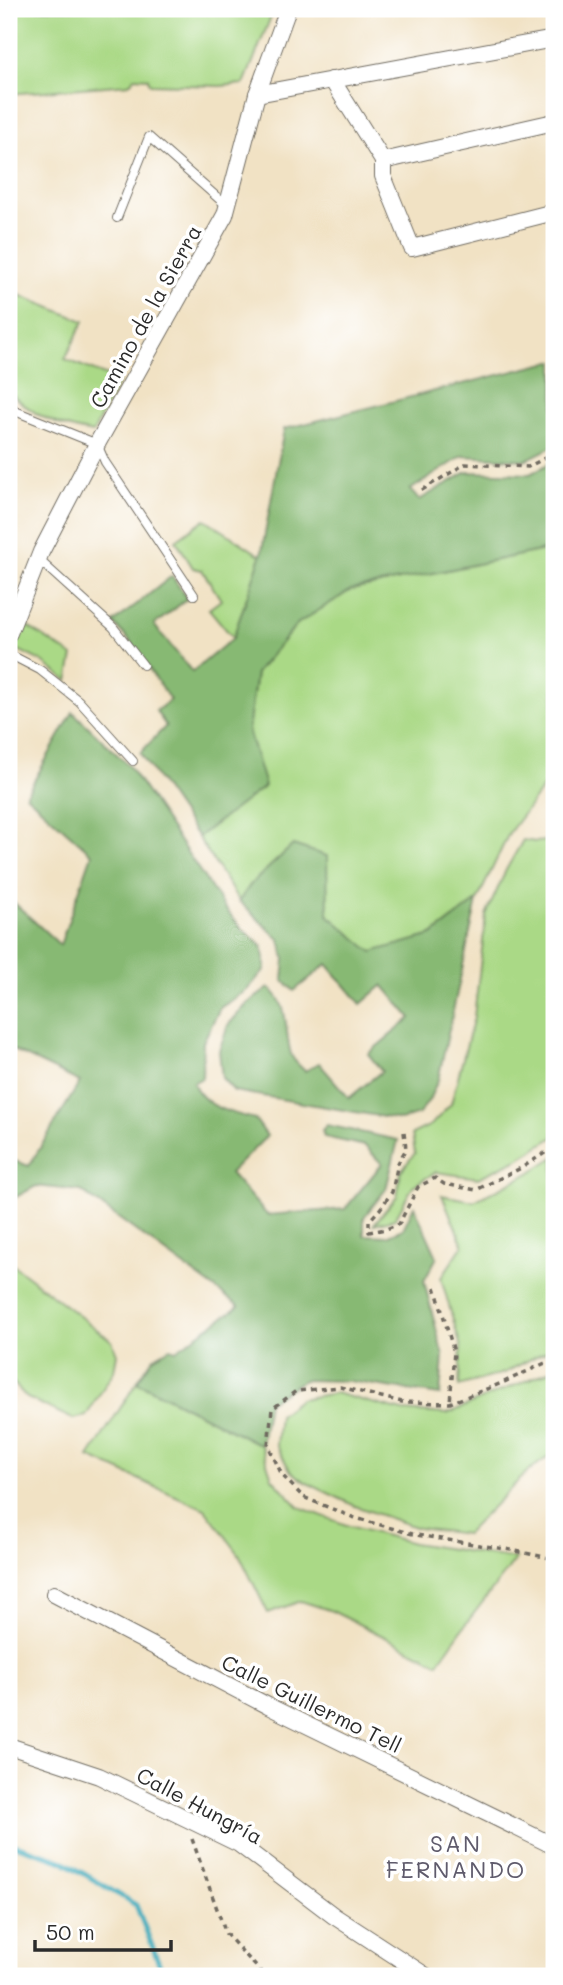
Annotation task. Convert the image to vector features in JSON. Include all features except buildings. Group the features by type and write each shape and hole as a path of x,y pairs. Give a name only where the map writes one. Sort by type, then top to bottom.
{"street":[{"name":"Camino de la Sierra","path":"9,633 38,559 97,444 225,215 257,94 288,9"},
{"path":"257,94 554,40"},
{"path":"332,80 383,161 383,176 412,247 554,212"},
{"path":"383,161 554,122"},
{"name":"Calle Guillermo Tell","path":"54,1594 268,1706 554,1846"},
{"name":"Calle Hungría","path":"9,1746 99,1776 239,1844 334,1916 426,1976"}],"lane":[{"path":"117,218 149,137 227,206"},
{"path":"9,403 15,411 97,444 105,462 194,595"},
{"path":"38,559 113,627 143,665"},
{"path":"9,654 40,670 79,701 133,761"}],"path":[{"path":"422,490 465,464 528,467 554,453"},
{"path":"404,1132 406,1149 398,1163 392,1192 369,1221 369,1231 399,1224 418,1187 435,1178 444,1184 476,1189 523,1167 554,1147"},
{"path":"435,1287 454,1352 450,1403"},
{"path":"554,1359 450,1403 402,1402 340,1387 296,1391 272,1409 268,1445 282,1475 303,1497 352,1517 416,1535 554,1559"},
{"path":"183,1817 226,1934 264,1976"}],"green space":[{"path":"9,9 274,9 244,84 150,84 148,78 135,77 129,84 9,94"},
{"path":"9,291 84,321 65,359 119,381 93,433 70,428 37,414 9,391"},
{"path":"554,361 554,446 526,460 463,456 410,490 419,500 467,472 530,474 554,461 554,548 351,590 297,624 256,673 248,730 265,786 198,837 140,753 166,726 156,711 170,700 131,642 113,623 172,576 187,599 154,625 192,672 233,638 261,556 284,429"},
{"path":"205,519 261,556 233,638 209,609 221,600 202,570 193,568 176,540"},
{"path":"554,548 554,773 509,833 477,901 432,935 372,953 327,915 251,884 239,901 198,837 264,786 248,730 256,673 297,624 351,590"},
{"path":"22,623 73,656 68,681 41,661 12,647"},
{"path":"73,712 128,765 224,907 240,927 262,946 266,969 247,990 220,1008 203,1042 202,1078 193,1083 211,1104 255,1119 267,1136 230,1173 267,1215 345,1209 382,1164 365,1146 324,1137 322,1130 327,1125 398,1140 386,1189 364,1217 364,1235 387,1236 403,1229 414,1206 437,1257 424,1281 443,1356 440,1395 349,1381 304,1380 268,1402 261,1445 137,1382 153,1358 170,1348 176,1350 239,1306 81,1191 36,1186 14,1198 9,1211 9,1159 29,1166 80,1082 9,1048 9,898 60,945 92,854 26,795"},
{"path":"523,840 554,840 554,1137 518,1159 478,1178 436,1172 413,1186 395,1219 374,1224 397,1196 401,1171 415,1153 412,1134 431,1125 451,1104 474,1017 486,915"},
{"path":"293,845 327,856 328,915 372,952 432,935 477,901 438,1080 419,1114 401,1120 234,1091 222,1078 219,1051 228,1025 248,1003 269,988 276,994 283,1010 293,1059 305,1071 319,1063 349,1098 382,1071 368,1054 411,1018 383,985 361,1004 327,964 294,991 283,980 285,959 280,940 239,901 251,884"},
{"path":"554,1157 554,1344 550,1349 504,1373 459,1386 461,1347 441,1278 463,1245 442,1195 474,1201 528,1174"},
{"path":"13,1265 112,1341 117,1354 114,1371 86,1416 73,1419 27,1398 9,1378 9,1266"},
{"path":"554,1369 554,1453 528,1471 466,1534 418,1528 355,1506 307,1483 290,1470 276,1445 279,1415 300,1399 335,1393 402,1411 447,1414"},
{"path":"137,1382 261,1445 272,1478 299,1507 349,1526 413,1543 516,1559 438,1663 332,1611 301,1601 268,1613 239,1554 205,1509 89,1457"}],"waterway":[{"path":"9,1843 61,1860 136,1905 164,1976"}],"district":[{"name":"SAN FERNANDO","path":"456,1856"}]}
